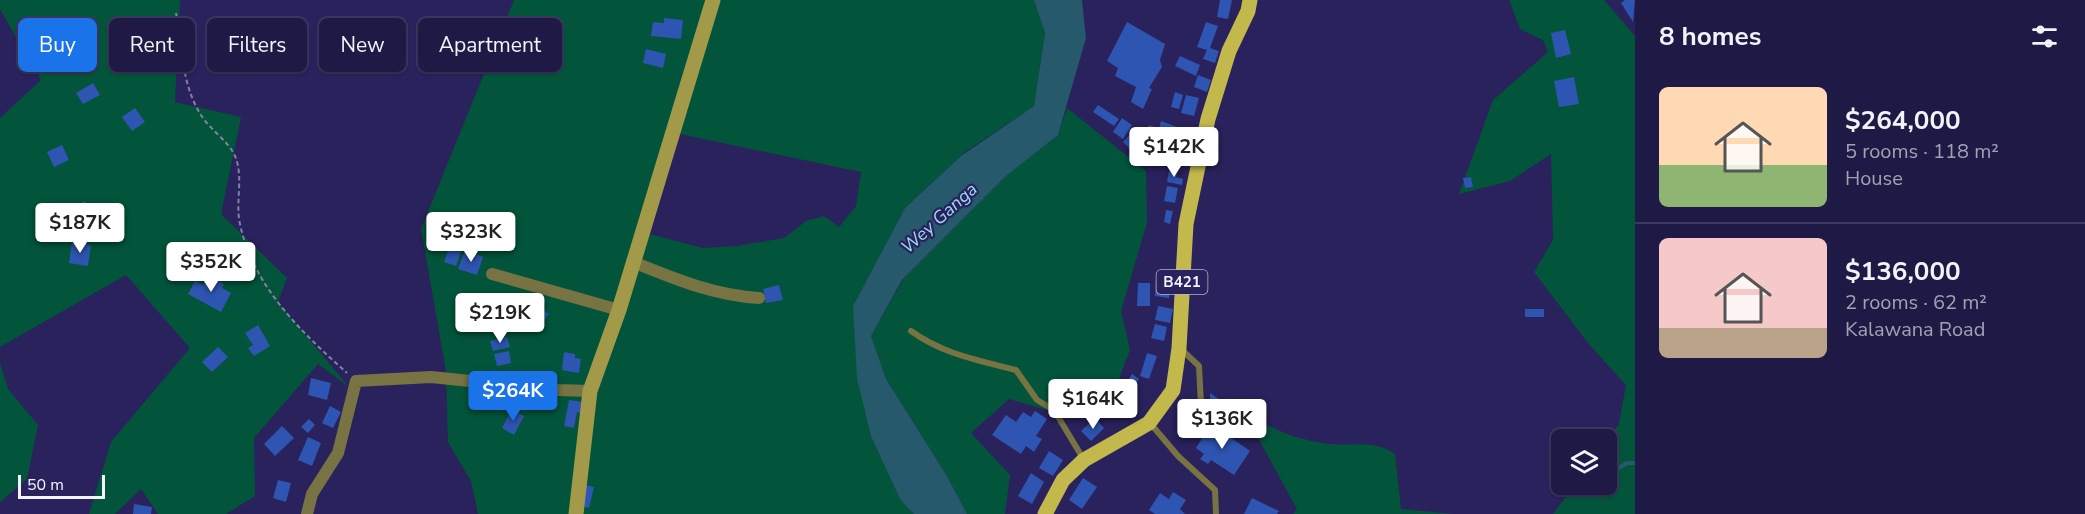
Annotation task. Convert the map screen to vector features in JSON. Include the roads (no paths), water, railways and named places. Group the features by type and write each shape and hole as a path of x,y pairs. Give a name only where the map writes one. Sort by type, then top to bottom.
{"main road":[{"name":"B421","path":"1046,514 1063,480 1084,460 1149,423 1173,390 1179,348 1185,224 1208,119 1229,51 1248,12 1250,0"}],"street":[{"path":"576,514 590,391 619,309 713,0"},
{"path":"633,262 694,286 730,296 759,298"},
{"path":"492,274 619,309"},
{"path":"307,514 312,495 338,453 356,381 431,377 557,390 590,391"}],"lane":[{"path":"911,331 931,345 956,355 1016,369 1037,400 1054,410 1084,460"},
{"path":"1179,348 1199,366 1201,405"},
{"path":"1149,423 1178,456 1215,490 1216,514"}],"water":[{"name":"Wey Ganga","path":"1034,0 1082,0 1086,38 1058,135 1006,176 902,280 871,336 886,379 947,476 967,514 914,514 901,501 871,436 857,378 853,306 905,208 961,156 1034,106 1045,33"}],"waterway":[{"path":"1617,469 1627,463 1635,463"}]}
